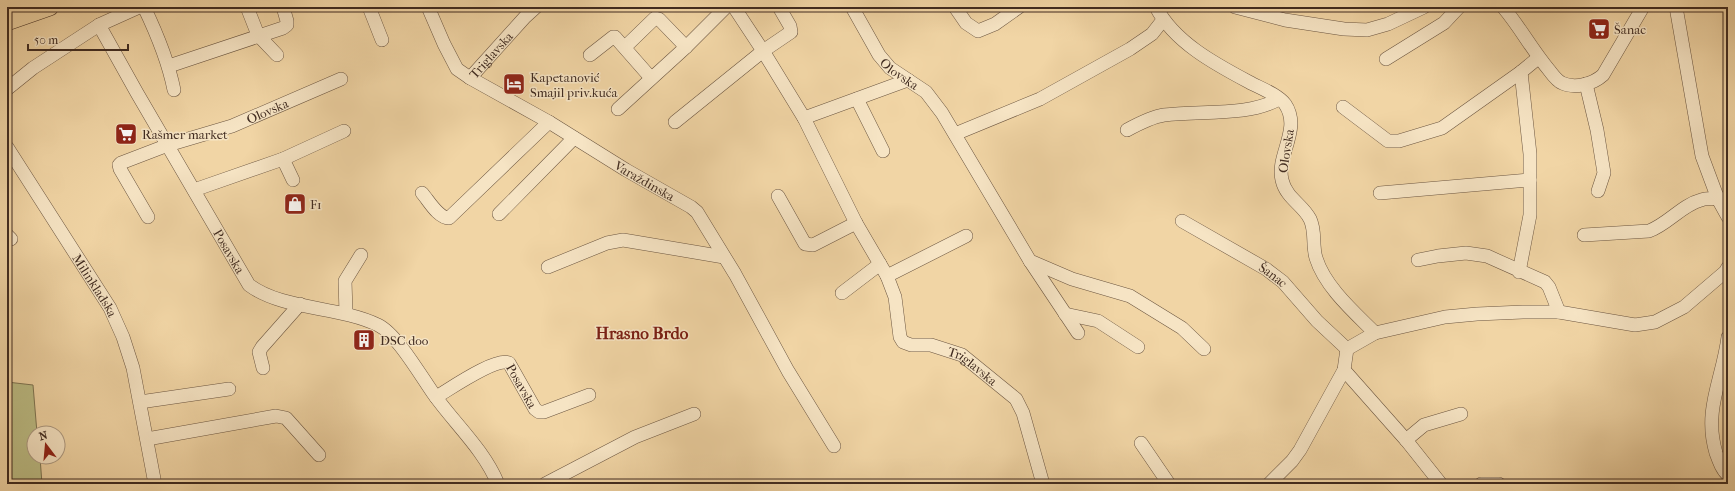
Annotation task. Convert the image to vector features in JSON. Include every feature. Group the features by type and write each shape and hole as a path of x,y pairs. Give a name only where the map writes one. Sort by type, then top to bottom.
{"main road":[{"path":"7,22 50,7"}],"street":[{"path":"7,89 32,68 99,25 139,7"},
{"path":"144,7 161,44 169,66 174,90"},
{"path":"247,7 258,35 278,55"},
{"path":"169,66 287,25 288,21 283,7"},
{"path":"369,7 382,40"},
{"name":"Triglavska","path":"428,7 457,69 470,78 525,17 536,7"},
{"path":"618,109 686,47 726,7"},
{"name":"Triglavska","path":"734,7 804,118 856,224 887,276 895,298 898,330 904,342 911,345 938,346 962,355 1016,399 1023,413 1043,484"},
{"path":"675,122 763,51 791,32 790,26 779,7"},
{"name":"Olovska","path":"852,7 879,55 890,68 918,86 932,98 1030,261 1078,333"},
{"path":"955,7 966,23 978,31 995,24 1019,7"},
{"name":"Olovska","path":"1156,7 1163,20 1178,35 1206,56 1272,94 1284,103 1290,114 1291,125 1290,137 1281,166 1282,180 1292,199 1309,217 1313,225 1316,256 1320,268 1346,305 1375,333"},
{"path":"1235,7 1286,20 1344,29 1367,30 1388,24 1424,7"},
{"path":"1386,59 1444,23 1459,7"},
{"path":"1503,7 1538,58 1562,83 1575,85 1596,81 1603,75 1643,7"},
{"path":"1676,7 1702,156 1723,199 1728,217"},
{"path":"625,47 655,18 659,19 686,47"},
{"path":"955,134 1040,99 1130,49 1152,34 1163,20"},
{"name":"Posavska","path":"99,25 249,285 265,295 346,313 379,326 396,341 436,397 477,447 498,484"},
{"path":"590,55 612,36 618,38 652,78"},
{"path":"1344,106 1388,140 1399,142 1442,128 1538,58"},
{"path":"1520,72 1530,154 1530,215 1520,272"},
{"name":"Varaždinska","path":"470,78 549,122 692,207 697,212 788,371 834,446"},
{"name":"Olovska","path":"168,145 232,126 341,79"},
{"path":"804,118 908,80"},
{"path":"1586,84 1597,130 1604,173 1598,191"},
{"path":"857,99 884,151"},
{"path":"1127,130 1162,115 1254,108 1271,104 1279,99"},
{"path":"422,193 441,215 445,218 449,218 549,122"},
{"path":"194,190 283,159 344,131"},
{"path":"499,214 574,138"},
{"path":"148,216 119,165 121,162 168,145"},
{"name":"Milinkladska","path":"7,147 110,308 124,337 133,368 155,484"},
{"path":"283,159 293,180"},
{"path":"1380,193 1530,180"},
{"path":"778,196 805,244 813,245 856,224"},
{"path":"1584,235 1649,231 1659,227 1692,203 1702,199 1723,199"},
{"name":"Šanac","path":"1182,221 1266,269 1283,282 1317,321 1347,349"},
{"path":"887,276 966,236"},
{"path":"548,267 607,243 622,240 724,257"},
{"path":"1418,260 1466,253 1487,256 1545,282 1552,293 1559,312"},
{"path":"346,313 345,281 361,255"},
{"path":"1030,261 1072,279 1130,296 1182,328 1204,349"},
{"path":"842,293 880,264"},
{"path":"1268,484 1288,465 1300,450 1344,370 1347,349 1375,333 1445,317 1523,312 1559,312 1635,325 1655,322 1684,307 1725,272 1728,267"},
{"path":"263,368 259,352 300,304"},
{"path":"1065,314 1098,321 1138,347"},
{"path":"1728,337 1711,415 1714,445 1724,472 1728,475"},
{"name":"Posavska","path":"436,397 501,361 506,361 509,363 535,409 539,412 544,412 589,395"},
{"path":"1344,370 1406,440 1441,484"},
{"path":"140,402 229,389"},
{"path":"545,484 635,437 694,414"},
{"path":"1406,440 1424,425 1461,414"},
{"path":"147,439 276,416 286,418 319,455"},
{"path":"1141,443 1169,484"},
{"path":"1481,484 1499,484"}],"green space":[{"path":"7,382 33,385 36,425 26,425 26,465 41,465 42,484 7,484"}],"place":[{"name":"Šanac","path":"1599,29"},
{"name":"Kapetanović Smajil priv.kuća","path":"514,84"},
{"name":"Rašmer market","path":"126,134"},
{"name":"F1","path":"295,204"},
{"name":"DSC doo","path":"364,340"}],"district":[{"name":"Hrasno Brdo","path":"642,333"}]}
